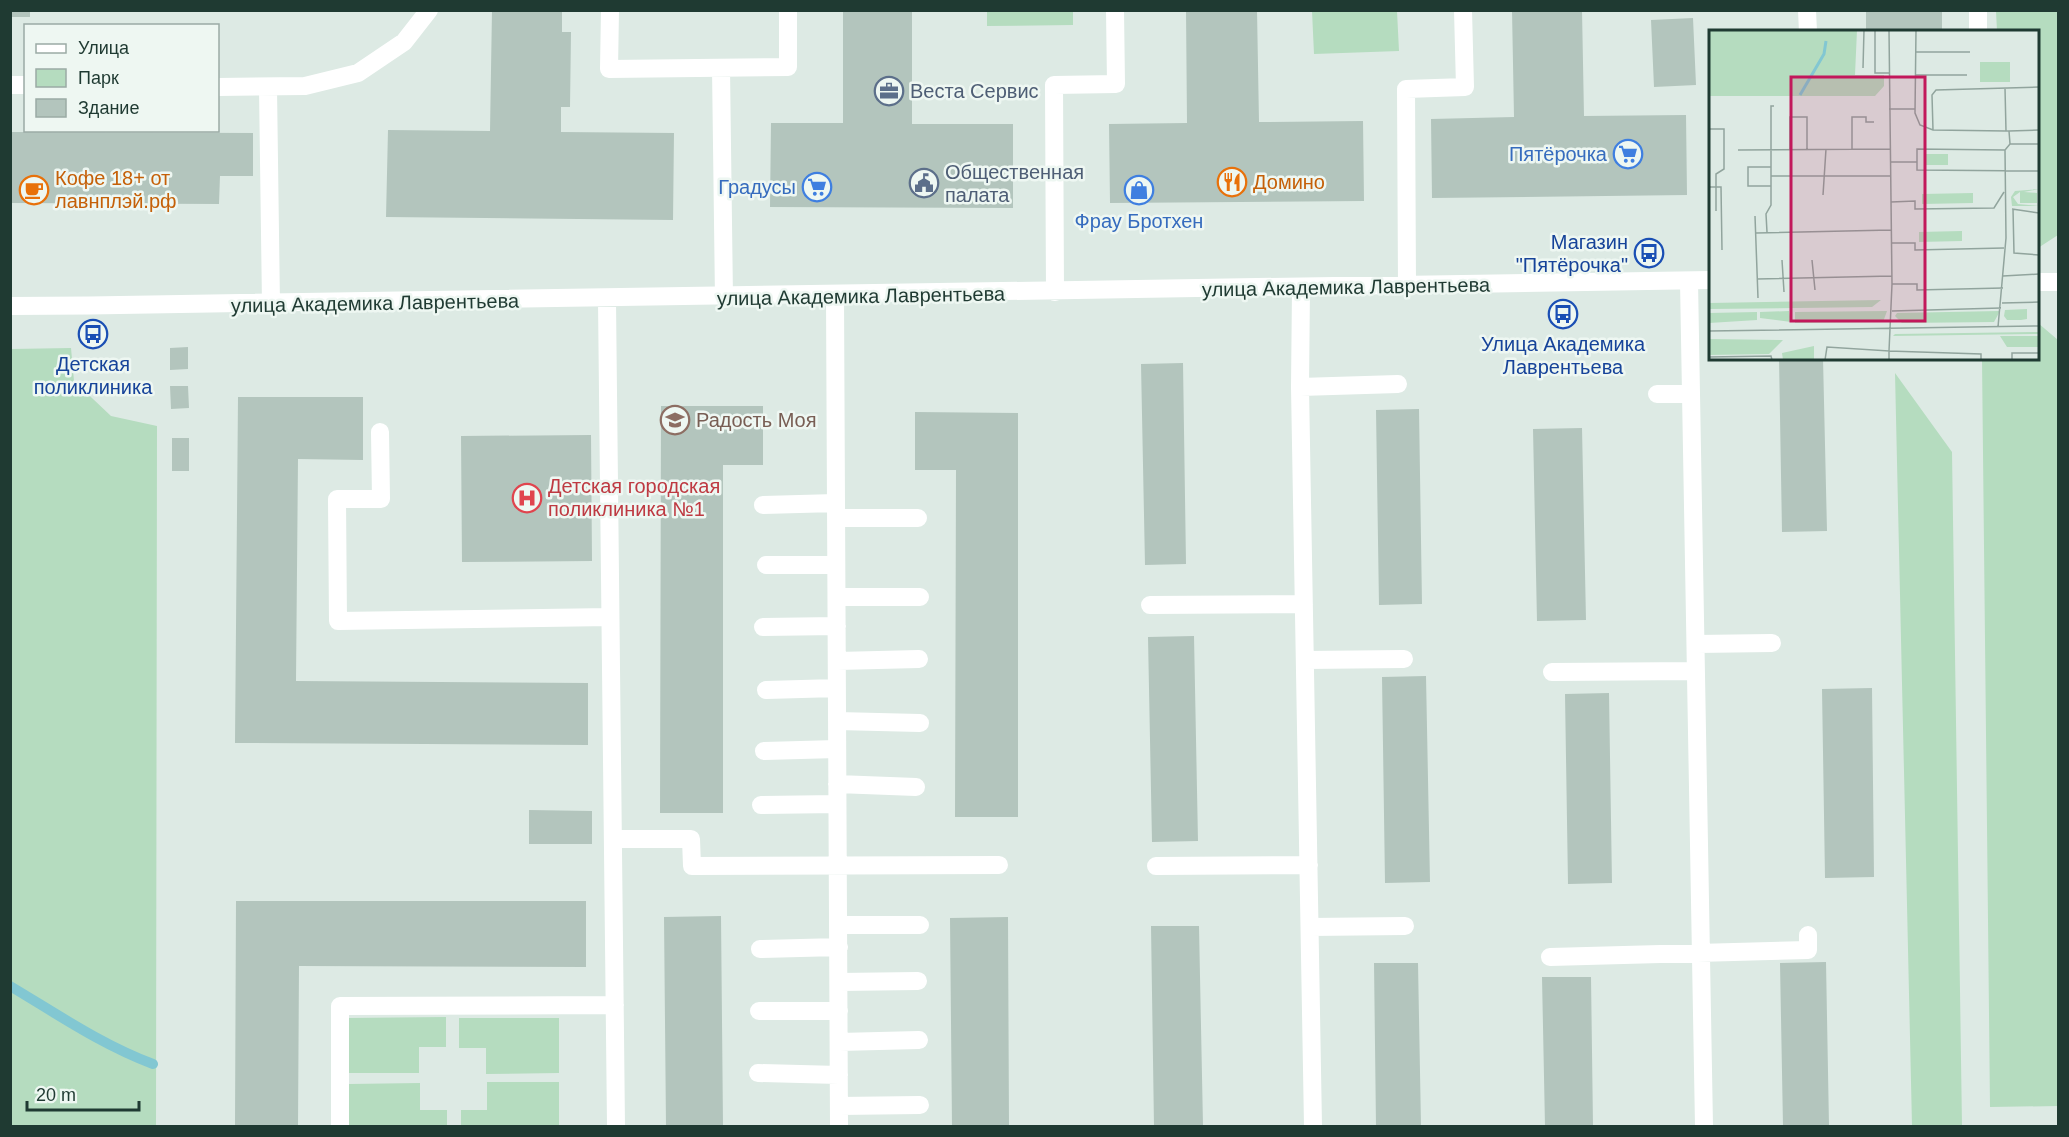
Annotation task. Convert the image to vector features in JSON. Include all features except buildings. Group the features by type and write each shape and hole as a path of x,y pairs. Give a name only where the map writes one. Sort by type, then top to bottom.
{"street":[{"path":"219,87 305,86 358,73 404,42 429,10"},
{"path":"610,10 609,69 788,67 788,10"},
{"path":"1055,292 1054,85 1116,84 1115,10"},
{"path":"1407,286 1406,89 1465,87 1463,10"},
{"path":"1807,10 1808,30"},
{"path":"1978,10 1978,30"},
{"path":"721,68 724,299"},
{"path":"268,88 271,305"},
{"name":"улица Академика Лаврентьева","path":"10,306 607,301 1709,280"},
{"path":"1689,281 1704,1126"},
{"path":"2039,282 2058,282"},
{"path":"1300,288 1313,1126"},
{"path":"835,297 839,1126"},
{"path":"607,301 616,1126"},
{"path":"1300,387 1398,384"},
{"path":"1657,394 1691,394"},
{"path":"380,432 381,499 337,499 338,621 610,617"},
{"path":"763,505 918,518"},
{"path":"766,565 836,565"},
{"path":"837,597 920,597"},
{"path":"1150,605 1304,604"},
{"path":"763,627 837,626"},
{"path":"1696,644 1772,643"},
{"path":"837,662 919,659"},
{"path":"1305,660 1404,659"},
{"path":"1552,672 1696,670"},
{"path":"766,690 837,688"},
{"path":"837,721 920,723"},
{"path":"764,752 837,749"},
{"path":"837,784 916,787"},
{"path":"761,805 837,804"},
{"path":"613,839 692,839 692,866 999,865"},
{"path":"1156,866 1309,865"},
{"path":"838,924 920,924"},
{"path":"1310,927 1405,926"},
{"path":"1550,957 1808,950 1808,935"},
{"path":"760,949 839,947"},
{"path":"839,982 918,981"},
{"path":"340,1126 340,1006 615,1005"},
{"path":"759,1011 839,1011"},
{"path":"839,1042 919,1040"},
{"path":"758,1073 839,1075"},
{"path":"839,1106 920,1105"}],"green space":[{"path":"987,11 1073,11 1073,25 987,26"},
{"path":"1312,11 1397,11 1399,51 1314,54"},
{"path":"1996,11 2058,11 2058,235 2039,247 2039,30 1997,30"},
{"path":"2039,324 2058,340 2058,1106 1990,1107 1982,360 2039,360"},
{"path":"71,348 74,381 111,416 157,426 156,1126 11,1126 11,349"},
{"path":"1895,373 1952,452 1962,1126 1912,1126"},
{"path":"446,1017 446,1047 419,1047 419,1073 348,1073 348,1018"},
{"path":"459,1018 559,1018 559,1073 486,1074 486,1048 459,1048"},
{"path":"487,1082 559,1082 559,1126 461,1126 461,1110 487,1110"},
{"path":"420,1083 420,1110 447,1110 447,1126 349,1126 349,1084"}],"waterway":[{"path":"10,986 98,1038 153,1064"}],"place":[{"name":"Веста Сервис","path":"889,91"},
{"name":"Пятёрочка","path":"1628,154"},
{"name":"Домино","path":"1232,182"},
{"name":"Общественная палата","path":"924,183"},
{"name":"Градусы","path":"817,187"},
{"name":"Кофе 18+ от лавнплэй.рф","path":"34,190"},
{"name":"Фрау Бротхен","path":"1139,190"},
{"name":"Магазин \"Пятёрочка\"","path":"1649,253"},
{"name":"Улица Академика Лаврентьева","path":"1563,314"},
{"name":"Детская поликлиника","path":"93,334"},
{"name":"Радость Моя","path":"675,420"},
{"name":"Детская городская поликлиника №1","path":"527,498"}]}
